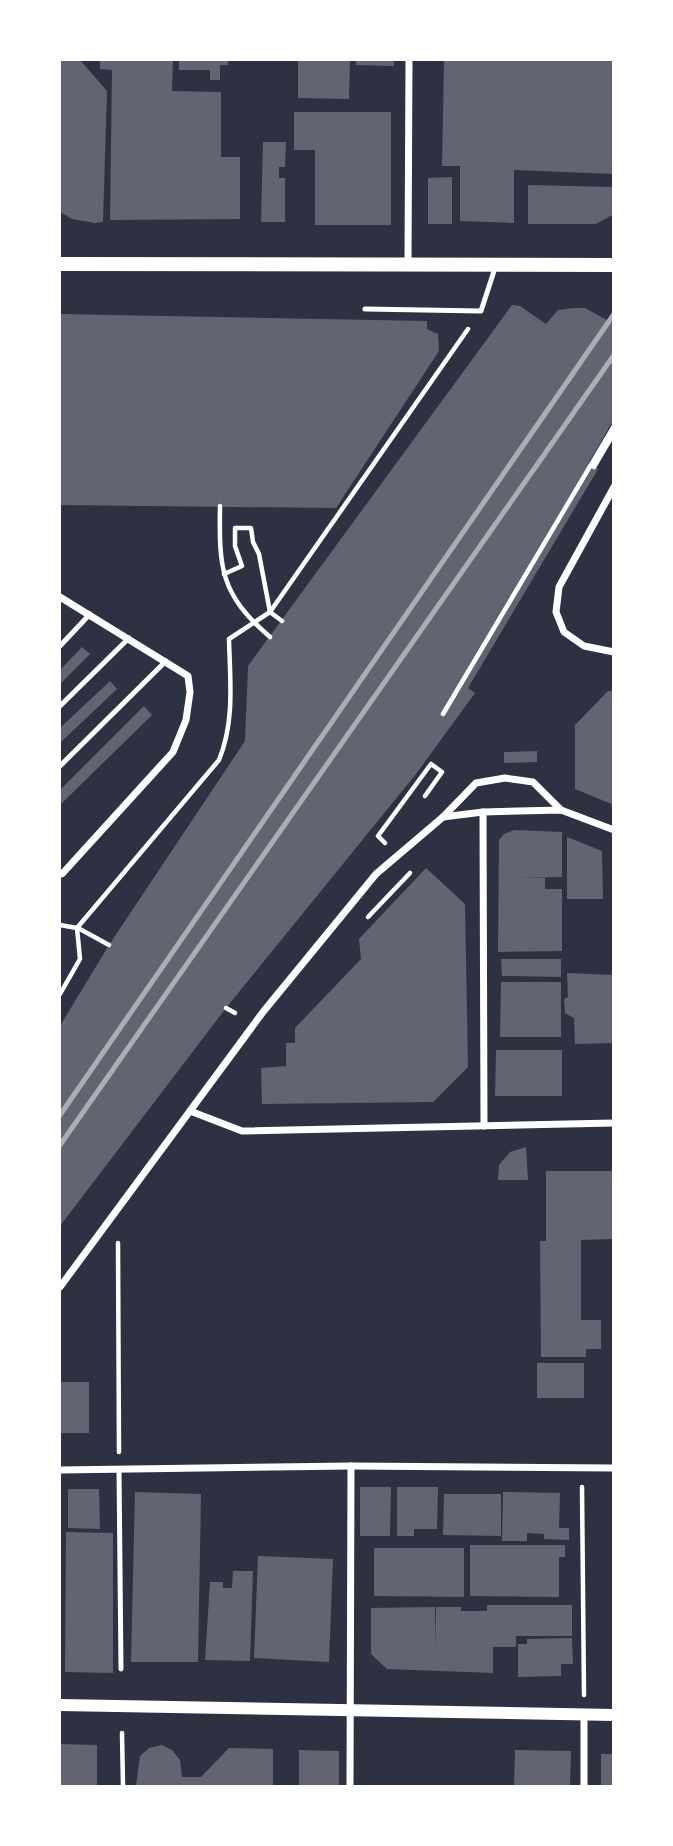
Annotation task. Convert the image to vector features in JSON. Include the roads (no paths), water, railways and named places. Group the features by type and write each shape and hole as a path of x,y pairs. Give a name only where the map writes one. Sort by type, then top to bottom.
{"main road":[{"path":"60,264 614,265"}],"street":[{"path":"408,265 409,60"},
{"path":"614,486 559,587 556,612 564,632 584,646 614,652"},
{"path":"60,597 188,676 190,692 186,720 173,752 60,874"},
{"path":"60,1287 263,1012 376,874 443,817 476,783 505,778 533,782 561,810"},
{"path":"443,817 483,812 561,810 614,830"},
{"path":"483,812 484,1126"},
{"path":"190,1111 242,1130 614,1123"},
{"path":"351,1466 351,1787"},
{"path":"60,1470 351,1466 614,1468"},
{"path":"60,1705 614,1715"},
{"path":"584,1714 584,1787"}],"lane":[{"path":"365,309 481,311 496,265"},
{"path":"60,646 90,614"},
{"path":"60,706 129,638"},
{"path":"60,766 166,662"},
{"path":"119,1470 121,1670"}],"railway":[{"path":"60,1115 614,314"},
{"path":"60,1145 614,355"}]}
